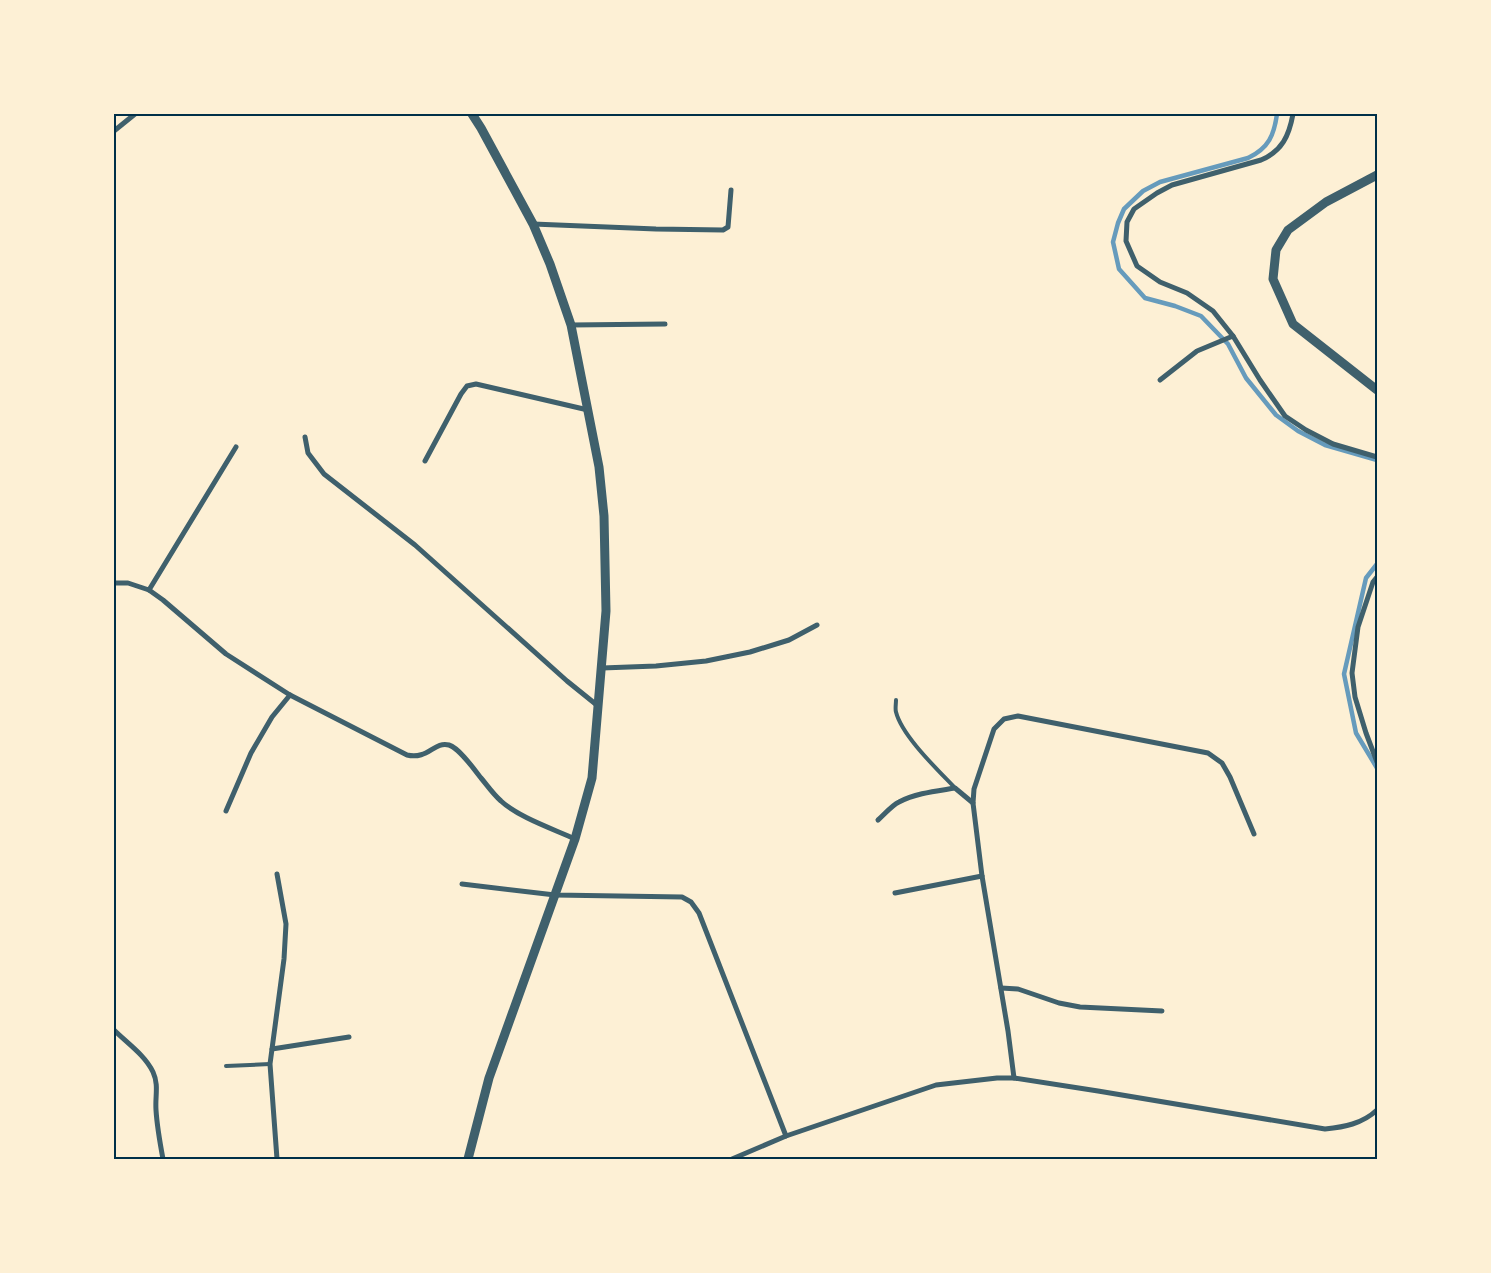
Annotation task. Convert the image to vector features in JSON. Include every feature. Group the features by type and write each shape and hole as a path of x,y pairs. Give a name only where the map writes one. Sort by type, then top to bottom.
{"street":[{"path":"114,131 136,114"},
{"path":"468,1159 489,1078 576,839 592,778 606,611 604,516 599,467 570,325 550,264 533,224 472,114"},
{"path":"1292,114 1285,139 1279,149 1270,156 1172,185 1134,209 1126,222 1126,241 1137,266 1160,282 1187,293 1213,311 1233,336 1260,380 1286,416 1306,430 1333,444 1377,457"},
{"path":"1377,175 1326,202 1288,230 1276,250 1273,279 1293,324 1377,390"},
{"path":"533,224 723,230 728,227 731,190"},
{"path":"570,325 665,324"},
{"path":"1160,380 1197,351 1233,336"},
{"path":"425,461 467,386 476,384 588,410"},
{"path":"305,437 308,453 324,474 415,545 567,681 598,706"},
{"path":"149,590 236,447"},
{"path":"1377,578 1358,627 1352,673 1355,697 1377,762"},
{"path":"114,583 128,583 149,590 226,654 290,695 407,755 416,757 427,753 440,744 451,745 502,802 518,813 576,839"},
{"path":"602,668 656,666 714,660 750,652 789,640 817,625"},
{"path":"226,811 251,753 272,717 290,695"},
{"path":"1014,1078 982,876 973,803 974,789 994,729 1004,719 1018,716 1208,753 1222,763 1230,776 1254,834"},
{"path":"878,820 899,802 932,792 955,788 973,803"},
{"path":"277,874 286,924 284,959 270,1064 277,1159"},
{"path":"895,893 982,876"},
{"path":"462,884 555,895 682,897 691,902 699,913 786,1136"},
{"path":"1001,988 1018,989 1048,1000 1080,1007 1162,1010"},
{"path":"114,1030 146,1061 154,1072 158,1086 156,1112 163,1159"},
{"path":"272,1049 349,1037"},
{"path":"732,1159 786,1136 936,1085 997,1078 1014,1078 1325,1129 1345,1127 1369,1118 1377,1110"}],"lane":[{"path":"896,700 896,711 902,727 955,788"},
{"path":"226,1066 270,1064"}],"waterway":[{"path":"1277,114 1272,135 1266,145 1255,154 1248,158 1160,182 1143,191 1124,209 1113,242 1119,269 1145,298 1175,306 1201,316 1228,344 1246,378 1276,415 1298,431 1325,445 1377,460"},
{"path":"1377,564 1366,578 1344,674 1356,733 1377,768"}]}
